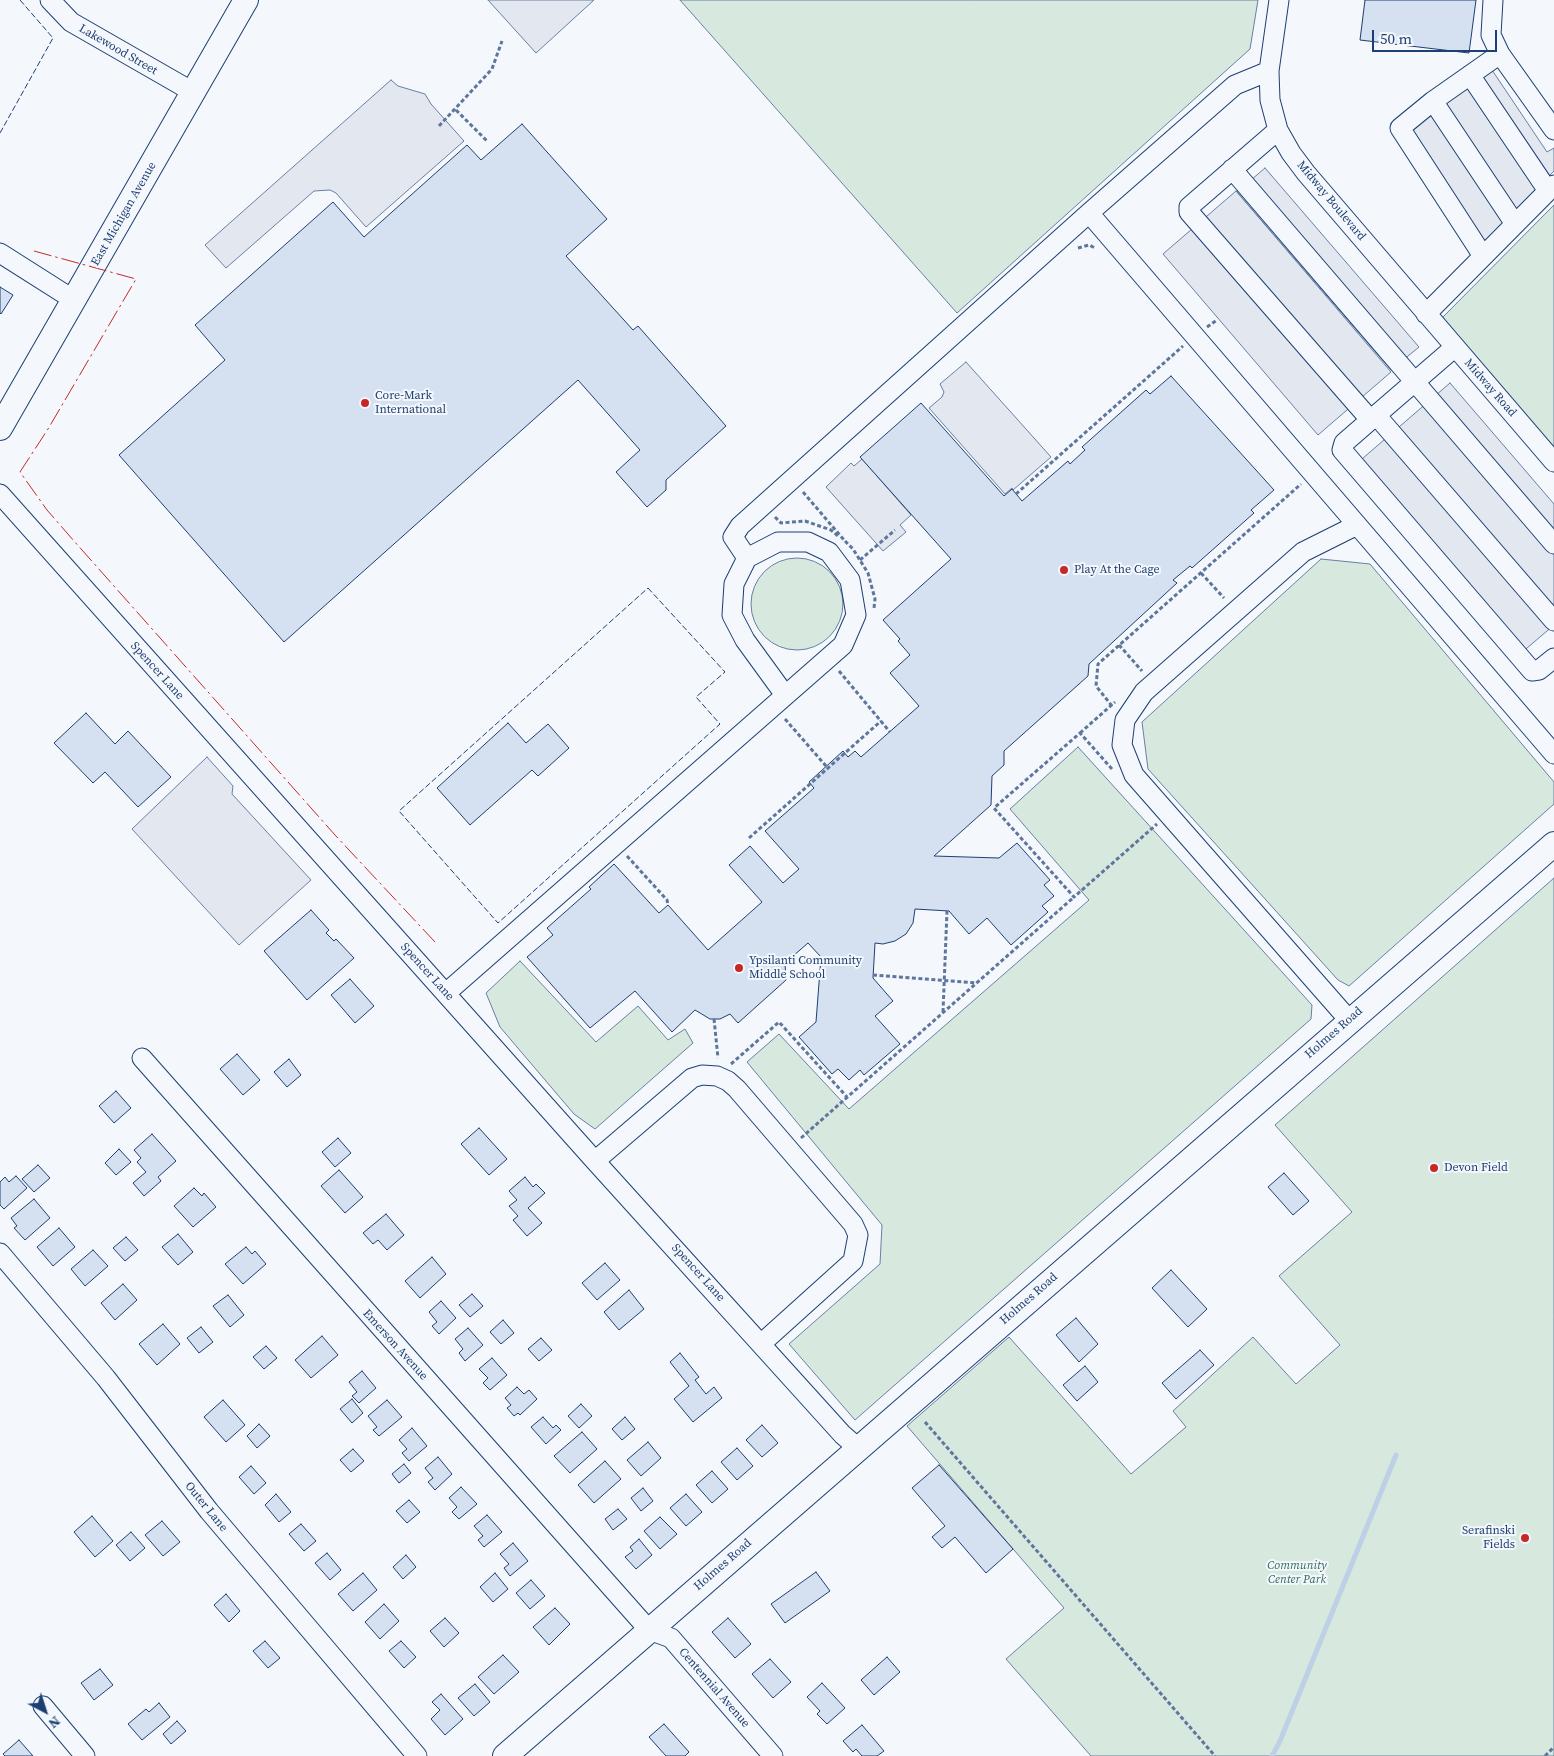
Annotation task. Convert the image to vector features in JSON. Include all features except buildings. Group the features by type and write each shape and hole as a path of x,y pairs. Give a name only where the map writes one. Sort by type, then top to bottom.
{"main road":[{"name":"East Michigan Avenue","path":"0,428 246,0"},
{"name":"Holmes Road","path":"505,1756 1349,1020 1554,844"}],"street":[{"name":"Lakewood Street","path":"50,0 71,22 194,92"},
{"name":"Midway Boulevard","path":"1279,0 1269,71 1270,100 1278,130 1306,174 1426,314"},
{"path":"1493,0 1490,35 1500,54 1554,130"},
{"path":"1484,256 1400,128 1433,101 1500,54"},
{"path":"747,558 733,537 740,526 1089,212 1235,86 1269,71"},
{"path":"1426,314 1551,188 1470,75"},
{"path":"1433,101 1516,224"},
{"path":"1278,130 1189,207 1190,212 1368,416 1554,621"},
{"path":"1232,168 1554,544"},
{"path":"1089,212 1187,343 1357,525 1554,754"},
{"path":"0,253 74,300"},
{"name":"Midway Road","path":"1426,314 1554,462"},
{"path":"1455,347 1344,443 1342,450 1532,671 1540,670 1554,658"},
{"name":"Spencer Lane","path":"0,494 595,1160 843,1435 858,1448"},
{"path":"1349,1020 1134,775 1122,745 1125,720 1144,692 1303,552 1357,525"},
{"path":"446,993 843,645 856,615 850,580 829,552 808,542 778,542 747,558 734,584 732,614 745,640 785,695"},
{"name":"Emerson Avenue","path":"142,1058 649,1630"},
{"path":"595,1160 692,1078 702,1075 717,1076 728,1081 737,1089 853,1224 858,1235 852,1261 762,1343"},
{"name":"Outer Lane","path":"0,1253 106,1378 209,1511 417,1756"},
{"name":"Centennial Avenue","path":"649,1630 671,1638 773,1756"},
{"path":"43,1706 85,1756"}],"path":[{"path":"439,126 456,110 492,69 502,41"},
{"path":"456,110 487,141"},
{"path":"1072,250 1089,245 1097,249"},
{"path":"1016,494 1187,343 1217,320"},
{"path":"1297,475 1308,489"},
{"path":"800,487 860,560 868,573 875,599 872,617"},
{"path":"775,509 776,517 781,524 805,521 831,530 846,543"},
{"path":"860,560 895,530"},
{"path":"1201,573 1227,602"},
{"path":"1119,645 1146,675"},
{"path":"844,663 837,669 890,732"},
{"path":"1074,897 994,808 1118,699"},
{"path":"783,716 826,766"},
{"path":"748,838 881,721"},
{"path":"1080,733 1116,773"},
{"path":"794,1131 800,1138 977,983 1159,822 1153,815"},
{"path":"620,862 634,849"},
{"path":"627,856 667,900 668,905"},
{"path":"943,1012 947,911"},
{"path":"873,975 977,983"},
{"path":"714,1019 718,1058"},
{"path":"731,1064 779,1022 847,1097"},
{"path":"708,1058 718,1058 736,1067"},
{"path":"925,1422 1215,1756"},
{"path":"1544,1756 1554,1747"}],"green space":[{"path":"680,0 1258,0 1250,49 957,313"},
{"path":"1554,205 1554,450 1441,319"},
{"path":"797,558 814,562 829,572 839,587 843,604 839,621 829,636 814,646 797,650 780,646 765,636 755,621 751,604 755,587 765,572 780,562"},
{"path":"1321,559 1370,564 1554,782 1554,804 1349,986 1338,980 1148,769 1142,722"},
{"path":"1078,747 1312,1005 1311,1019 855,1420 789,1344 880,1264 882,1225 747,1062 779,1034 849,1109 1089,900 1010,809"},
{"name":"Community Center Park","path":"1554,878 1554,1756 1091,1756 1006,1659 1064,1608 907,1426 1009,1337 1131,1474 1186,1427 1173,1411 1253,1337 1296,1384 1340,1345 1279,1276 1352,1212 1275,1125"},
{"path":"520,961 596,1042 638,1006 668,1040 685,1029 693,1043 595,1129 574,1114 500,1027 486,993"}],"shaded area":[{"path":"488,0 594,0 536,53"},
{"path":"1490,67 1547,152 1554,148 1554,171 1484,243 1409,129"},
{"path":"391,80 398,86 425,94 431,104 464,141 366,227 336,193 330,190 314,191 226,268 205,245"},
{"path":"1265,168 1419,347 1391,370 1237,192"},
{"path":"1236,191 1391,372 1318,435 1163,254"},
{"path":"966,362 1051,457 1013,490 1012,488 1005,494 929,408 942,397 944,392 940,384"},
{"path":"1450,383 1554,504 1554,625 1513,660 1348,471"},
{"path":"862,459 911,515 900,525 906,532 883,551 826,487 851,463 854,466"},
{"path":"207,757 233,786 232,794 311,880 239,945 132,829"}],"waterway":[{"path":"1272,1756 1280,1741 1396,1455"}],"fence":[{"path":"0,133 53,38 20,0"},
{"path":"648,588 725,672 696,697 720,724 498,923 399,811 648,588"}],"power":[{"path":"34,251 136,279 48,429 20,472 47,510 74,541 335,835 435,942"}],"place":[{"name":"Core-Mark International","path":"365,403"},
{"name":"Play At the Cage","path":"1064,570"},
{"name":"Ypsilanti Community Middle School","path":"739,968"},
{"name":"Devon Field","path":"1434,1168"},
{"name":"Serafinski Fields","path":"1525,1538"}]}
